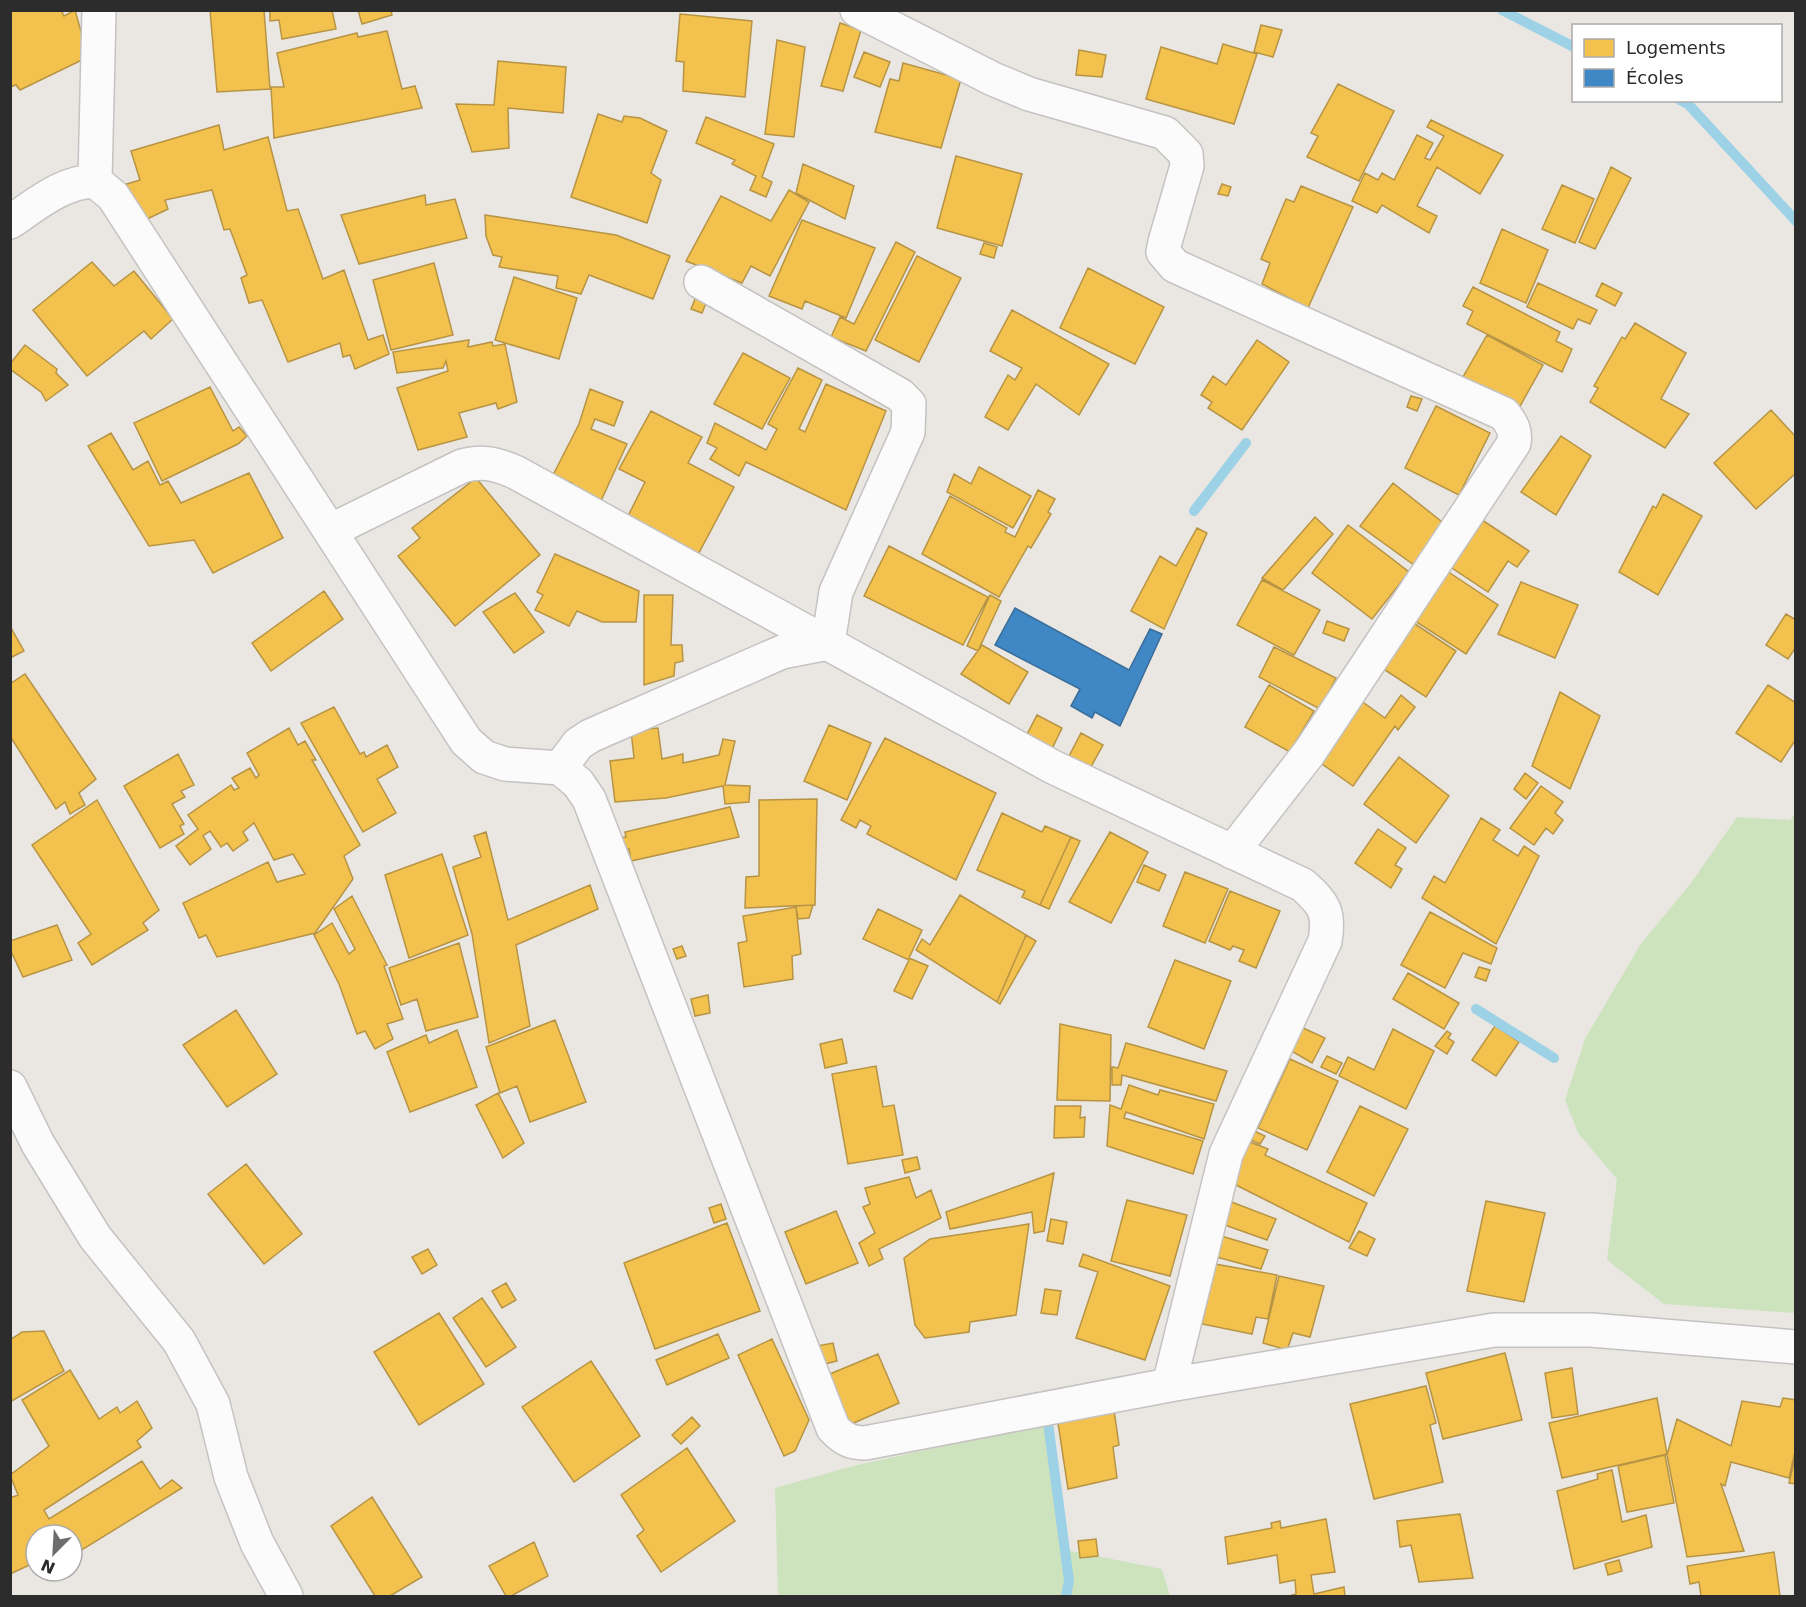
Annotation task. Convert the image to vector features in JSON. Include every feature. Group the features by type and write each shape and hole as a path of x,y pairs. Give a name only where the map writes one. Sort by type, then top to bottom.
{"street":[{"path":"95,181 99,10"},
{"path":"857,10 1020,90 1165,133 1186,154 1187,166 1163,252 1175,267 1504,414 1511,424 1515,433 1514,443 1308,753 1232,852"},
{"path":"10,222 64,187 79,182 95,181 113,196 466,741 484,757 505,764 560,768 578,783 590,799 833,1428 841,1437 853,1443 865,1443 1169,1385 1494,1330 1591,1330 1796,1347"},
{"path":"700,282 900,395 909,404 908,432 836,592 828,643"},
{"path":"330,531 462,466 476,462 494,464 515,472 1053,767 1303,885 1321,902 1328,922 1325,941 1226,1155 1169,1385"},
{"path":"560,768 578,744 590,736 782,652 828,643"},
{"path":"10,1087 38,1144 95,1237 185,1351 213,1404 231,1477 257,1543 286,1596"}],"green space":[{"path":"1795,814 1795,1313 1664,1304 1607,1260 1617,1179 1578,1133 1565,1100 1585,1039 1640,945 1691,883 1737,817 1790,820"},
{"path":"1044,1424 1066,1550 1162,1569 1170,1596 778,1596 775,1488 853,1466"}],"building: Logements":[{"path":"10,10 61,10 64,16 75,10 84,42 84,59 20,90 16,85 10,87"},
{"path":"210,10 264,10 270,89 217,92"},
{"path":"270,10 332,10 336,29 282,39 279,20 270,21"},
{"path":"358,10 391,10 392,15 362,24"},
{"path":"680,14 752,21 745,97 683,91 684,62 676,61"},
{"path":"840,23 861,30 843,91 821,86"},
{"path":"1261,25 1282,30 1273,57 1254,52"},
{"path":"387,31 402,89 415,86 422,108 274,138 271,87 284,87 277,53 357,33 358,37"},
{"path":"777,40 805,47 794,137 765,134"},
{"path":"1223,44 1257,54 1234,124 1146,99 1161,47 1217,64"},
{"path":"1079,50 1106,55 1102,77 1076,75"},
{"path":"864,52 890,62 880,87 854,77"},
{"path":"498,61 566,67 563,113 508,108 509,148 472,152 456,104 494,105"},
{"path":"903,63 961,79 941,148 875,132 890,79 899,81"},
{"path":"1338,84 1394,111 1359,181 1307,157 1318,136 1311,133"},
{"path":"598,114 622,122 624,116 640,118 667,131 651,173 661,180 647,223 571,197"},
{"path":"706,117 774,144 762,177 772,182 766,197 750,190 756,176 732,164 735,160 696,143"},
{"path":"1431,120 1503,155 1480,194 1437,167 1417,206 1437,216 1429,233 1382,205 1377,213 1352,201 1365,173 1378,180 1382,173 1394,180 1417,135 1433,143 1425,158 1430,160 1444,136 1427,127"},
{"path":"219,125 224,150 268,137 287,211 298,209 323,279 344,270 368,340 383,335 389,354 355,369 350,355 343,357 340,343 288,362 262,300 249,303 241,278 247,275 230,229 224,230 212,190 165,200 168,209 145,220 120,186 140,180 131,151"},
{"path":"956,156 1022,174 1002,246 937,228"},
{"path":"803,164 854,186 845,219 796,193"},
{"path":"1611,167 1631,178 1595,249 1579,242"},
{"path":"1222,184 1231,187 1228,196 1218,194"},
{"path":"1562,185 1594,199 1575,243 1542,229"},
{"path":"1301,186 1353,207 1308,308 1262,284 1270,263 1261,259 1286,199 1294,202"},
{"path":"789,190 809,202 770,276 751,266 742,283 686,261 721,196 771,221"},
{"path":"425,195 426,205 455,199 467,238 359,264 341,215"},
{"path":"485,215 616,235 670,256 653,299 589,275 581,294 556,288 558,276 499,267 502,257 493,255 486,236"},
{"path":"802,220 875,248 846,318 805,301 802,309 769,296"},
{"path":"1502,229 1548,250 1526,303 1480,283"},
{"path":"896,242 915,252 866,351 831,337 840,317 854,324"},
{"path":"984,243 997,247 994,258 980,254"},
{"path":"917,256 961,278 919,362 875,340"},
{"path":"92,262 114,286 134,271 173,319 151,339 144,331 87,376 33,310"},
{"path":"434,263 453,335 391,350 373,280"},
{"path":"1088,268 1164,307 1135,364 1060,328"},
{"path":"514,277 577,298 559,359 495,340"},
{"path":"1538,283 1597,310 1590,324 1578,319 1573,329 1527,307"},
{"path":"1602,283 1622,293 1615,306 1596,296"},
{"path":"1473,287 1560,332 1556,341 1572,349 1562,372 1467,324 1473,311 1463,306"},
{"path":"697,294 708,298 702,313 691,309"},
{"path":"1012,310 1109,364 1079,415 1036,384 1008,430 985,417 1008,375 1015,380 1022,368 990,351"},
{"path":"1635,323 1686,353 1661,399 1689,414 1665,448 1590,402 1598,388 1594,386 1622,337 1625,339"},
{"path":"1487,335 1543,365 1519,408 1463,377"},
{"path":"469,340 468,347 492,342 493,346 505,344 517,402 498,409 496,403 459,413 467,437 418,450 397,388 448,371 446,361 443,368 397,373 393,352"},
{"path":"1257,340 1289,362 1242,430 1208,408 1212,402 1201,395 1213,376 1226,385"},
{"path":"25,345 57,369 56,373 68,385 46,401 41,392 10,369 10,364"},
{"path":"743,353 790,378 762,429 714,404"},
{"path":"798,368 822,380 799,429 805,432 826,384 886,411 846,510 746,462 739,476 710,459 717,448 707,443 715,423 766,450 777,429 768,424"},
{"path":"210,387 233,431 239,427 247,436 238,444 162,481 134,423"},
{"path":"590,389 623,402 614,426 595,419 591,429 627,444 600,503 570,490 572,483 553,475 579,424"},
{"path":"1411,396 1422,399 1417,411 1407,407"},
{"path":"1436,406 1490,433 1459,495 1405,468"},
{"path":"1771,410 1796,437 1796,473 1756,509 1714,463"},
{"path":"651,411 702,437 688,463 734,487 693,564 623,526 645,482 619,469"},
{"path":"111,433 133,470 148,461 160,485 168,481 181,503 249,473 283,538 213,573 194,540 149,546 88,446"},
{"path":"1561,436 1591,456 1556,515 1521,492"},
{"path":"979,467 1031,496 1013,528 947,492 954,474 971,484"},
{"path":"476,478 540,555 455,626 398,556 420,538 412,528"},
{"path":"1393,483 1446,525 1414,565 1360,526"},
{"path":"1038,490 1055,499 1048,512 1051,514 1031,548 1028,546 999,597 922,554 950,496 1007,528 1005,532 1015,537"},
{"path":"1663,494 1702,516 1658,595 1619,572 1653,506 1656,508"},
{"path":"1315,517 1333,534 1283,590 1262,578"},
{"path":"1479,518 1529,551 1517,567 1508,561 1488,592 1449,566"},
{"path":"1348,525 1409,572 1372,619 1312,573"},
{"path":"1197,528 1207,533 1164,629 1131,611 1160,556 1176,566"},
{"path":"889,546 988,597 963,645 864,596"},
{"path":"555,554 639,591 636,622 602,622 577,611 569,626 535,610 543,595 537,592"},
{"path":"1447,571 1498,605 1466,654 1415,621"},
{"path":"1262,580 1320,610 1294,655 1237,625"},
{"path":"1521,582 1578,605 1555,658 1498,634"},
{"path":"324,591 343,619 271,671 252,643"},
{"path":"515,593 544,632 514,653 483,612"},
{"path":"644,595 673,595 671,645 682,645 683,661 675,663 674,676 644,685"},
{"path":"990,595 1001,601 978,651 967,646"},
{"path":"1786,614 1796,620 1796,647 1788,659 1766,645"},
{"path":"1327,621 1349,629 1344,641 1323,633"},
{"path":"1412,622 1456,651 1426,697 1382,668"},
{"path":"10,626 24,651 10,658"},
{"path":"982,645 1028,672 1009,704 961,674"},
{"path":"1274,647 1336,678 1320,709 1259,677"},
{"path":"25,674 96,779 79,793 85,805 70,814 65,802 56,809 10,736 10,684"},
{"path":"1269,685 1314,711 1290,752 1245,727"},
{"path":"1768,685 1796,703 1796,739 1781,762 1736,733"},
{"path":"1560,692 1600,716 1570,789 1532,766"},
{"path":"1401,695 1415,707 1398,730 1395,726 1353,786 1315,759 1357,698 1385,718"},
{"path":"334,707 360,754 364,752 366,757 387,745 398,767 377,779 396,813 363,832 301,723"},
{"path":"1037,715 1062,728 1050,753 1024,740"},
{"path":"829,725 871,743 847,800 804,781"},
{"path":"289,728 298,745 305,741 316,760 312,760 360,845 344,856 353,879 315,933 217,957 206,935 199,938 183,903 268,862 277,882 305,874 293,854 274,860 254,823 243,832 248,840 233,851 227,843 221,847 210,831 203,836 211,849 190,865 176,846 198,829 188,815 231,785 234,790 239,788 232,778 250,768 256,778 259,775 247,753"},
{"path":"658,728 662,759 683,754 683,763 719,755 723,739 735,741 725,785 750,786 749,802 725,804 723,786 666,798 615,802 610,761 634,758 631,731"},
{"path":"1081,733 1103,745 1087,774 1066,762"},
{"path":"885,738 996,793 956,880 867,834 871,826 860,820 856,828 841,820"},
{"path":"178,754 194,785 181,791 185,797 172,804 184,824 180,826 184,834 160,848 124,786"},
{"path":"1399,757 1449,796 1416,843 1364,804"},
{"path":"1525,773 1538,783 1526,799 1514,789"},
{"path":"1541,786 1563,802 1555,813 1563,820 1553,834 1546,828 1534,845 1510,828"},
{"path":"817,799 815,905 745,908 746,877 759,876 759,800"},
{"path":"97,800 159,910 143,923 148,930 92,965 78,943 91,934 32,845"},
{"path":"730,807 739,837 631,861 629,849 622,851 619,838 626,837 625,832"},
{"path":"1002,813 1042,832 1045,826 1071,837 1040,905 1022,897 1025,891 977,870"},
{"path":"1481,818 1500,830 1493,840 1518,856 1524,846 1539,856 1496,944 1422,898 1434,876 1445,883"},
{"path":"1378,829 1406,848 1395,865 1402,869 1391,888 1355,863"},
{"path":"486,832 508,920 590,885 598,909 516,945 530,1026 489,1043 472,934 453,867 481,857 474,836"},
{"path":"1110,832 1148,852 1111,923 1069,902"},
{"path":"1071,837 1080,841 1049,909 1040,905"},
{"path":"442,854 468,935 409,958 385,875"},
{"path":"1144,865 1166,875 1159,891 1137,882"},
{"path":"1185,872 1228,889 1205,943 1163,926"},
{"path":"1230,891 1280,911 1256,968 1239,961 1244,950 1233,946 1230,950 1209,941"},
{"path":"960,895 1026,935 997,1002 916,950 922,939 930,945"},
{"path":"352,896 387,965 384,966 403,1019 387,1024 393,1039 375,1049 365,1031 357,1034 339,984 314,935 332,923 349,954 355,949 334,909"},
{"path":"813,905 809,918 798,919 796,906"},
{"path":"796,907 801,954 792,956 793,979 744,987 738,943 747,941 743,916"},
{"path":"878,909 922,930 909,958 928,966 912,999 894,991 909,960 863,939"},
{"path":"1430,912 1497,948 1491,964 1463,953 1445,988 1401,965"},
{"path":"57,925 72,960 23,977 10,949 10,941"},
{"path":"1026,935 1036,941 1000,1004 997,1002"},
{"path":"459,943 478,1017 426,1031 417,999 401,1005 389,968"},
{"path":"682,946 686,956 677,959 673,949"},
{"path":"1175,960 1231,981 1204,1049 1148,1027"},
{"path":"1479,967 1490,970 1486,981 1475,977"},
{"path":"1408,973 1459,1003 1444,1029 1393,999"},
{"path":"708,995 710,1013 695,1016 691,999"},
{"path":"236,1010 277,1074 227,1107 183,1045"},
{"path":"555,1020 586,1102 530,1122 517,1086 500,1093 486,1047"},
{"path":"1060,1024 1111,1035 1110,1101 1057,1100"},
{"path":"1299,1026 1325,1038 1312,1063 1288,1049"},
{"path":"1495,1026 1519,1042 1496,1076 1472,1060"},
{"path":"1393,1029 1434,1051 1406,1109 1339,1076 1348,1057 1374,1070"},
{"path":"457,1030 477,1087 410,1112 387,1052 426,1035 429,1043"},
{"path":"1447,1031 1451,1034 1448,1038 1454,1042 1447,1054 1435,1046"},
{"path":"842,1039 847,1063 825,1068 820,1044"},
{"path":"1126,1043 1227,1071 1216,1101 1122,1075 1121,1085 1112,1085 1112,1067 1118,1068"},
{"path":"1327,1056 1342,1063 1336,1074 1321,1067"},
{"path":"1290,1059 1338,1081 1307,1150 1258,1128"},
{"path":"876,1066 883,1107 894,1105 903,1155 848,1164 832,1074"},
{"path":"1129,1085 1158,1095 1160,1090 1214,1104 1204,1139 1126,1112 1124,1118 1203,1141 1193,1174 1107,1146 1110,1105 1121,1109"},
{"path":"498,1093 524,1143 503,1158 476,1105"},
{"path":"1055,1106 1081,1106 1080,1118 1085,1117 1084,1137 1054,1138"},
{"path":"1360,1106 1408,1129 1374,1196 1327,1172"},
{"path":"1248,1128 1265,1136 1260,1144 1244,1137"},
{"path":"1242,1139 1268,1149 1265,1155 1367,1203 1349,1242 1230,1182"},
{"path":"917,1157 920,1169 905,1173 902,1160"},
{"path":"246,1164 302,1234 264,1264 208,1194"},
{"path":"1054,1173 1044,1231 1034,1233 1032,1212 950,1229 946,1212"},
{"path":"909,1177 916,1198 931,1190 941,1218 879,1249 883,1259 869,1266 859,1243 875,1233 863,1207 870,1204 865,1188"},
{"path":"1127,1200 1187,1215 1170,1276 1111,1261"},
{"path":"1229,1201 1276,1219 1267,1240 1222,1224"},
{"path":"1486,1201 1545,1213 1524,1302 1467,1291"},
{"path":"721,1204 726,1219 714,1223 709,1208"},
{"path":"836,1211 858,1263 806,1284 785,1232"},
{"path":"1051,1219 1067,1222 1063,1244 1047,1241"},
{"path":"727,1223 760,1311 655,1349 624,1263"},
{"path":"1029,1224 1016,1315 970,1322 969,1332 925,1338 915,1325 904,1258 930,1239"},
{"path":"1359,1231 1375,1239 1367,1256 1349,1248"},
{"path":"1218,1235 1268,1250 1261,1269 1209,1255"},
{"path":"428,1249 437,1265 422,1274 412,1257"},
{"path":"1083,1254 1170,1286 1145,1360 1076,1338 1098,1272 1079,1266"},
{"path":"1215,1264 1277,1275 1268,1319 1256,1317 1252,1334 1202,1324"},
{"path":"1279,1276 1324,1286 1310,1337 1293,1333 1287,1350 1263,1343"},
{"path":"506,1283 516,1300 502,1308 492,1291"},
{"path":"1045,1289 1061,1291 1057,1315 1041,1313"},
{"path":"482,1298 516,1347 486,1367 453,1318"},
{"path":"439,1313 484,1384 419,1425 374,1352"},
{"path":"44,1331 64,1371 10,1402 10,1340 22,1332"},
{"path":"718,1334 729,1358 667,1385 656,1360"},
{"path":"772,1339 809,1420 795,1451 784,1456 738,1355"},
{"path":"833,1343 837,1361 821,1365 817,1346"},
{"path":"1505,1353 1522,1420 1443,1439 1426,1373"},
{"path":"878,1354 899,1403 847,1426 825,1376"},
{"path":"591,1361 640,1436 574,1482 522,1407"},
{"path":"1572,1368 1578,1414 1552,1418 1545,1373"},
{"path":"70,1370 99,1419 117,1407 120,1413 137,1401 152,1428 137,1441 141,1447 44,1510 49,1519 142,1461 160,1489 172,1480 182,1488 84,1549 84,1523 24,1523 24,1568 10,1574 10,1498 18,1495 10,1475 49,1446 22,1400"},
{"path":"1426,1386 1436,1423 1430,1425 1443,1482 1374,1499 1350,1404"},
{"path":"1657,1398 1667,1454 1562,1478 1549,1423"},
{"path":"1783,1398 1796,1400 1796,1447 1789,1478 1731,1462 1725,1486 1721,1484 1744,1551 1687,1557 1667,1455 1677,1419 1731,1446 1742,1401 1780,1407"},
{"path":"1114,1410 1119,1445 1113,1447 1117,1478 1068,1489 1058,1423"},
{"path":"692,1417 700,1426 681,1444 672,1435"},
{"path":"687,1448 735,1521 661,1572 637,1536 644,1530 621,1495"},
{"path":"1796,1454 1796,1484 1789,1483"},
{"path":"1665,1455 1674,1503 1627,1512 1618,1466"},
{"path":"1612,1470 1622,1522 1646,1515 1652,1547 1574,1569 1557,1491 1598,1479 1597,1474"},
{"path":"372,1497 422,1577 390,1596 375,1596 331,1526"},
{"path":"1460,1514 1473,1578 1419,1582 1411,1545 1400,1547 1397,1521"},
{"path":"1326,1519 1335,1572 1311,1575 1314,1594 1344,1587 1345,1596 1289,1596 1296,1594 1295,1580 1280,1583 1277,1555 1228,1564 1225,1537 1272,1528 1271,1523 1280,1521 1281,1528"},
{"path":"1096,1539 1098,1556 1080,1558 1078,1541"},
{"path":"534,1542 548,1576 511,1596 506,1596 489,1566"},
{"path":"1774,1552 1780,1596 1701,1596 1699,1582 1690,1584 1687,1566"},
{"path":"1619,1560 1622,1571 1608,1575 1605,1564"}],"building: Écoles":[{"path":"1015,608 1129,670 1150,629 1162,634 1120,726 1095,712 1092,718 1071,706 1080,689 995,645"}],"waterway":[{"path":"1502,10 1572,46"},
{"path":"1684,102 1796,221"},
{"path":"1194,511 1246,443"},
{"path":"1476,1009 1554,1058"},
{"path":"1047,1415 1069,1581 1066,1596"}]}
